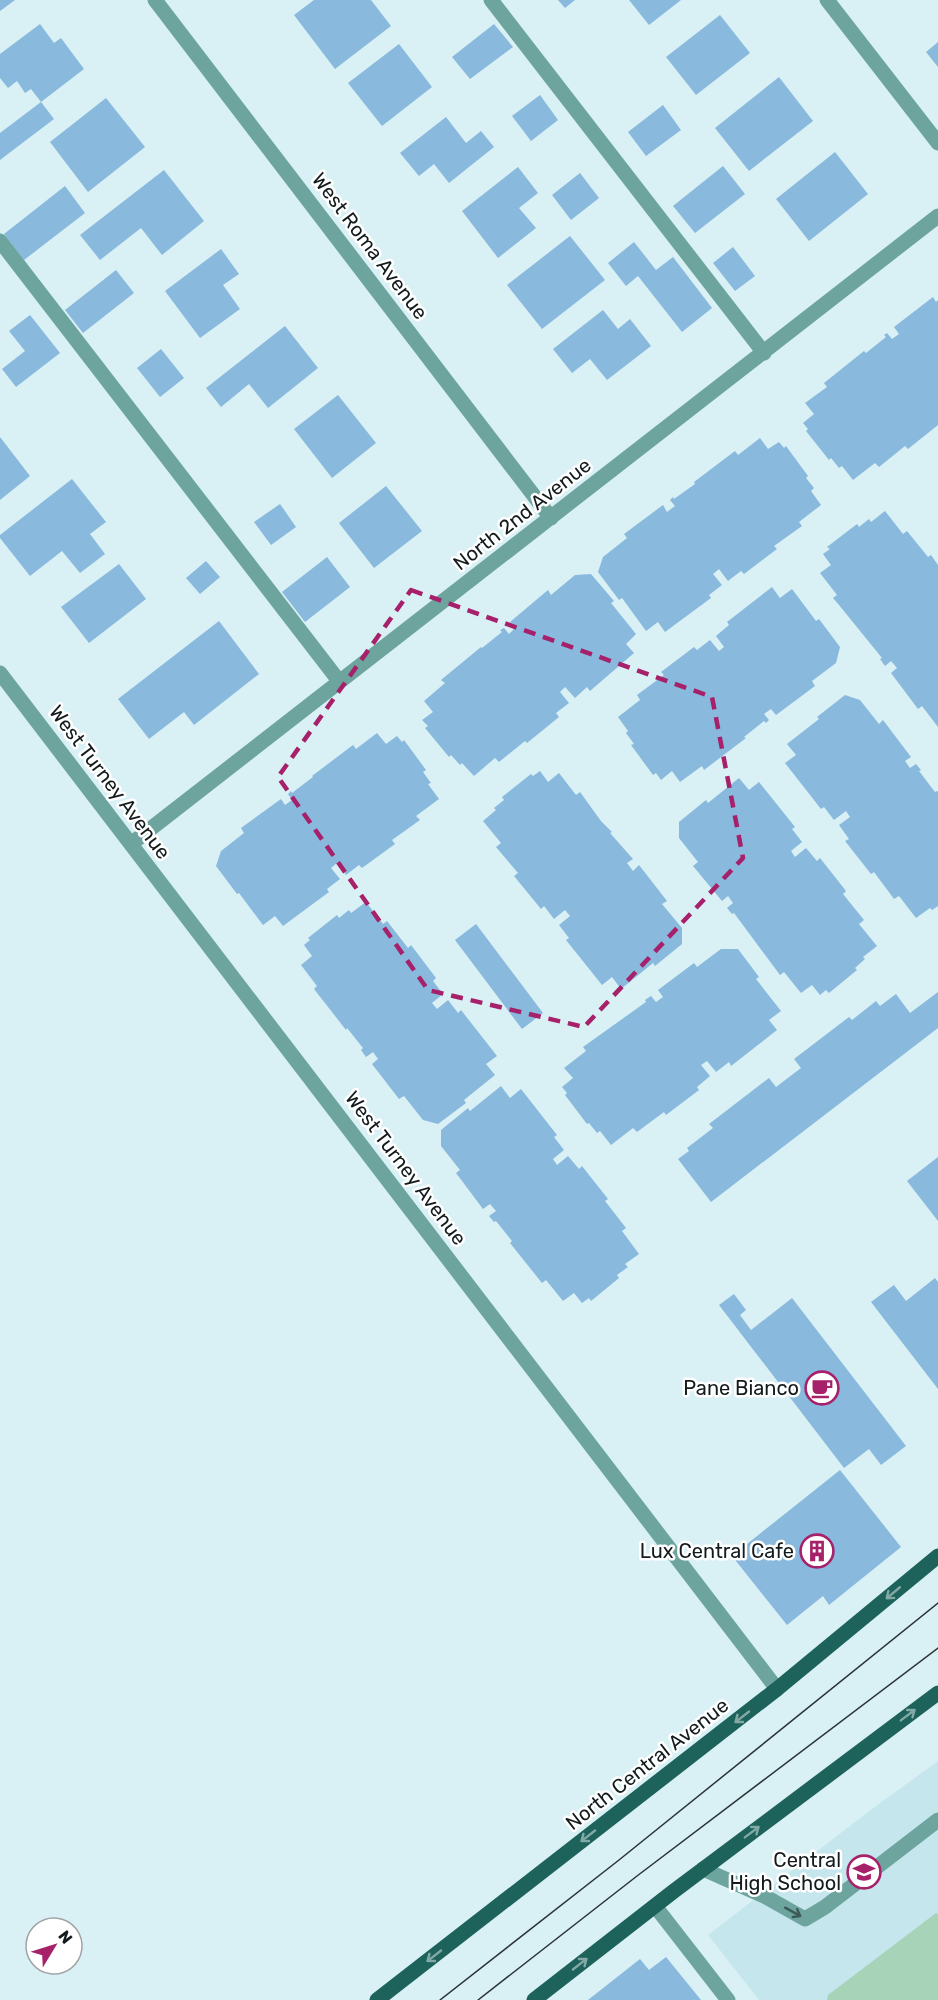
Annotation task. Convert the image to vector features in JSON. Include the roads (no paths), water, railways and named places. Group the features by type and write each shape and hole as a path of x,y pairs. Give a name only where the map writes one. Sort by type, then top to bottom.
{"main road":[{"name":"North Central Avenue","path":"377,2000 777,1689 938,1556"},
{"path":"534,2000 703,1869 938,1693"}],"street":[{"name":"West Roma Avenue","path":"155,0 551,518"},
{"path":"491,0 764,353"},
{"path":"827,0 938,142"},
{"name":"North 2nd Avenue","path":"131,844 938,216"},
{"path":"0,241 339,681"},
{"name":"West Turney Avenue","path":"0,673 777,1689"},
{"path":"703,1869 766,1897 805,1919 825,1907 938,1820"},
{"path":"655,1906 728,2000"}],"tram line":[{"path":"440,2000 619,1860 938,1603"},
{"path":"478,2000 637,1876 938,1648"}],"place":[{"name":"Pane Bianco","path":"822,1388"},
{"name":"Lux Central Cafe","path":"817,1551"},
{"name":"Central High School","path":"864,1872"}]}
